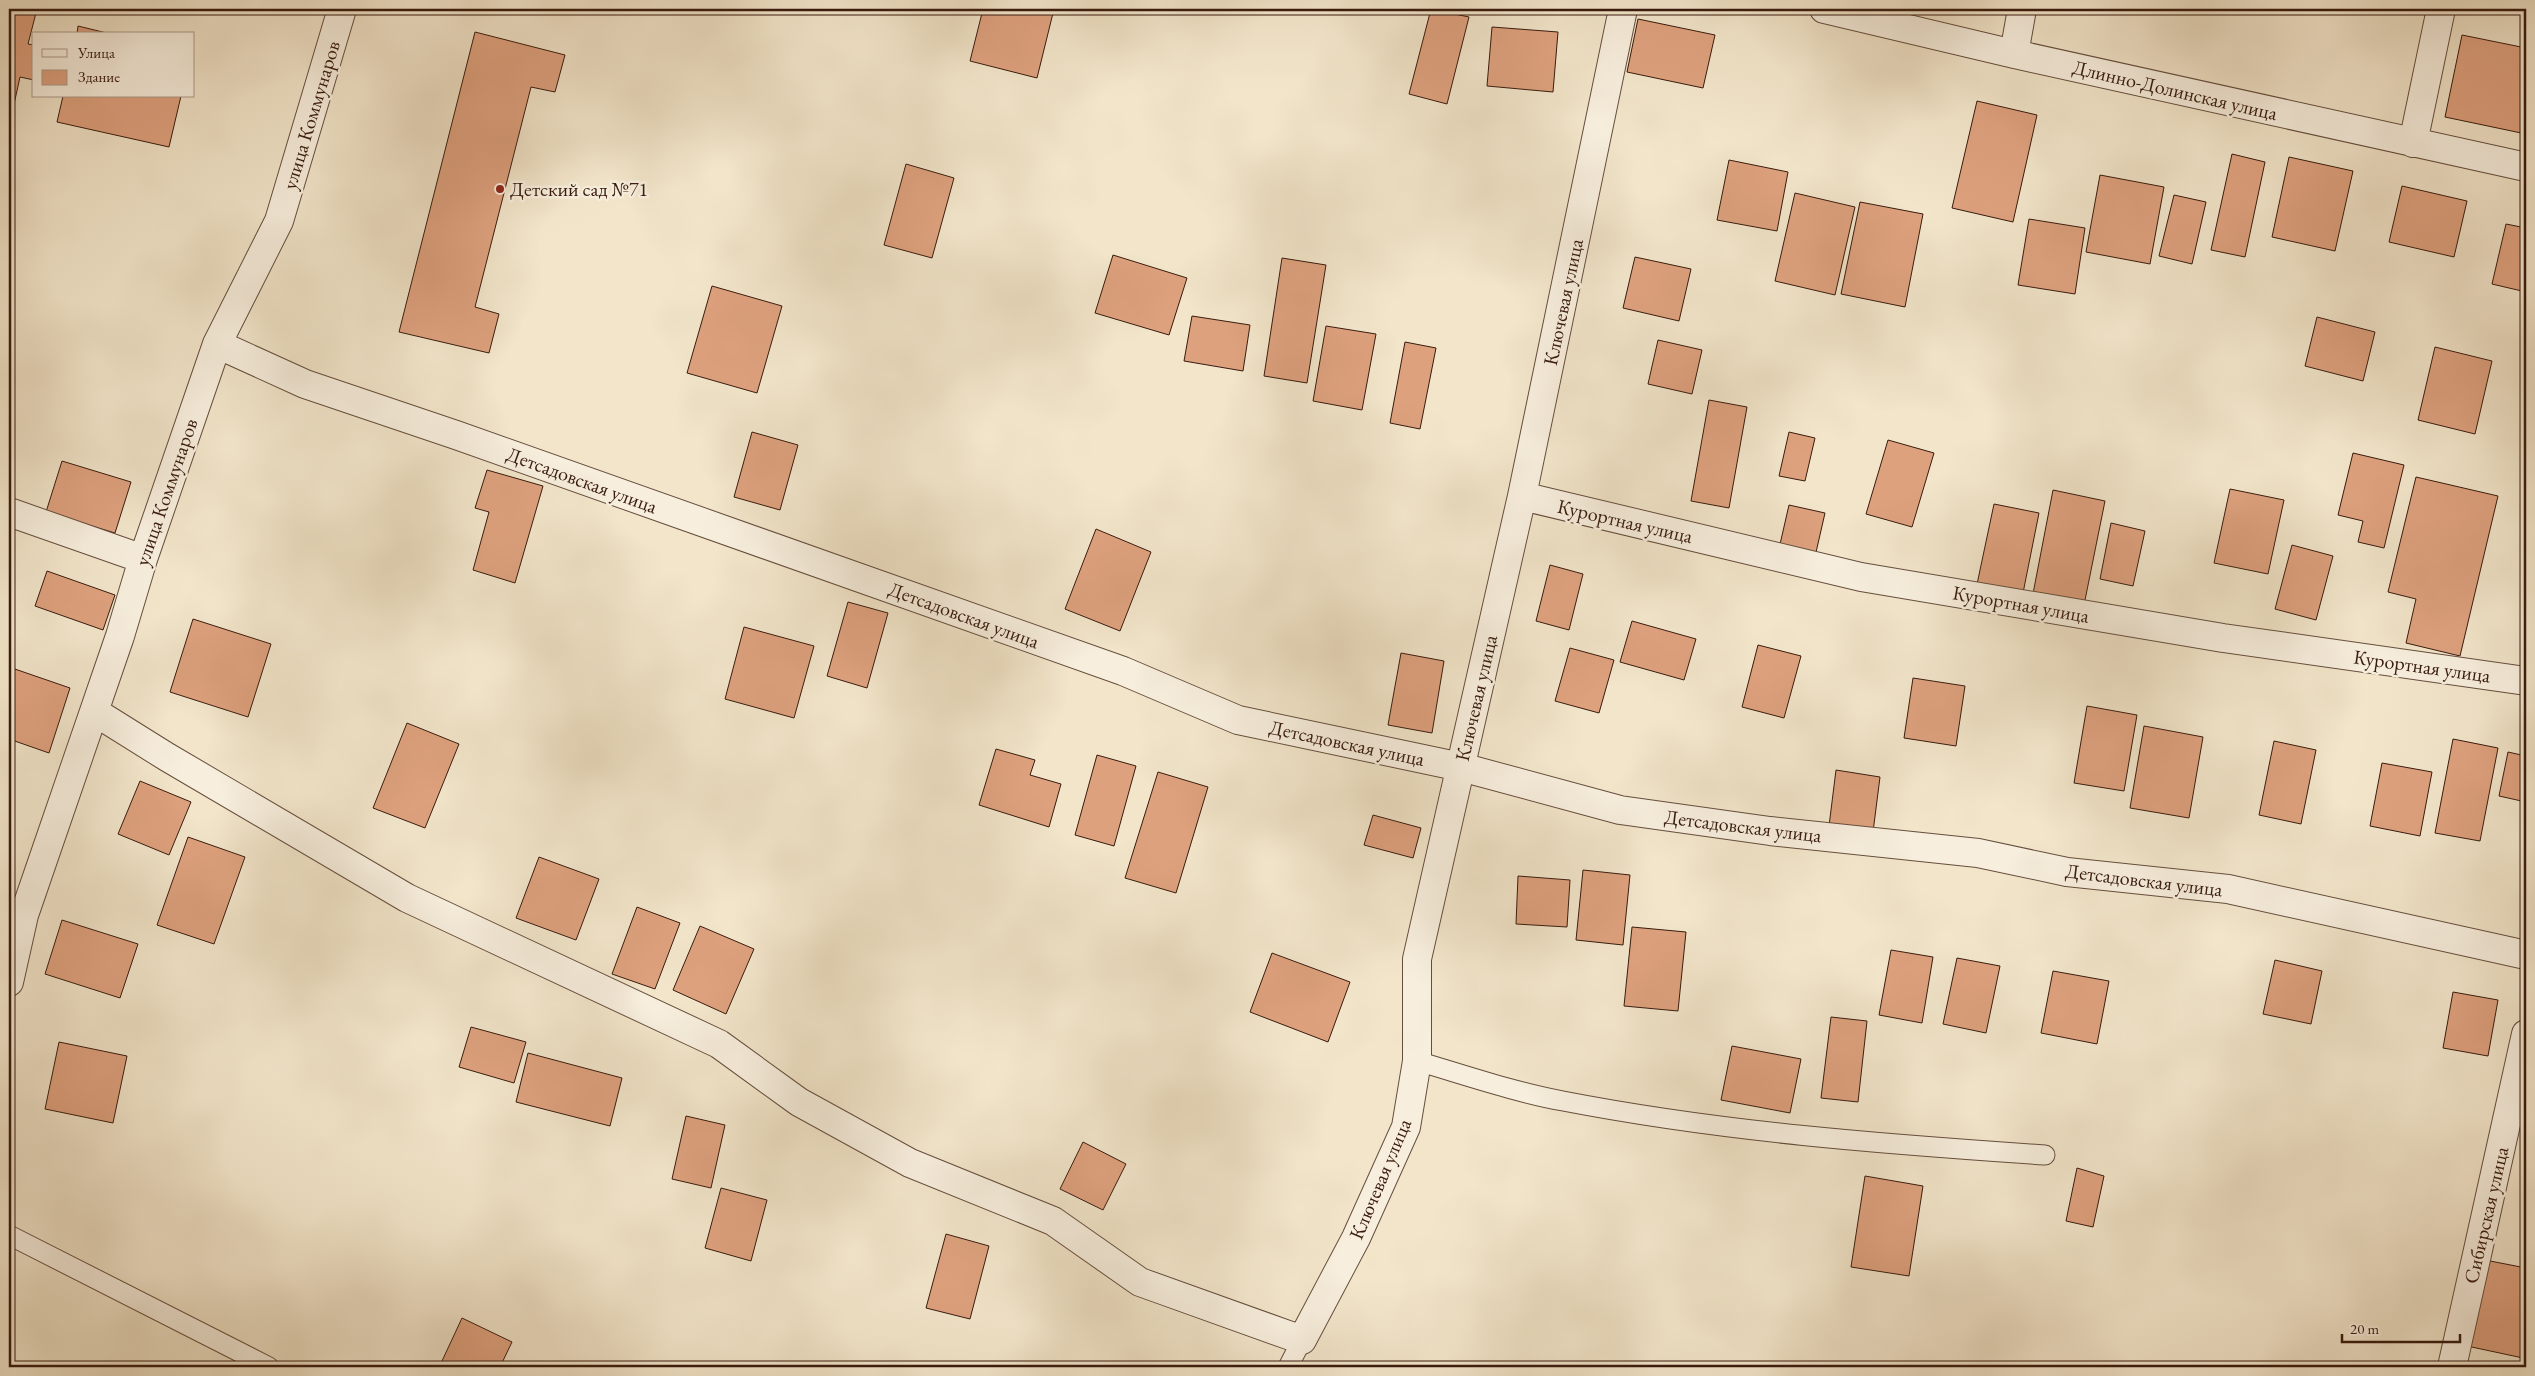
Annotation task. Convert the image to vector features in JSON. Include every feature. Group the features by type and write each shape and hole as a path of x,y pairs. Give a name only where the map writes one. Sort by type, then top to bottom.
{"street":[{"name":"улица Коммунаров","path":"9,982 24,915 95,712 143,559 217,344 279,221 342,9"},
{"name":"Ключевая улица","path":"1302,1340 1356,1238 1406,1127 1417,1061 1417,959 1522,496 1623,9"},
{"name":"Длинно-Долинская улица","path":"1824,9 2014,54 2526,167"},
{"path":"2014,54 2022,9"},
{"path":"2413,143 2441,9"},
{"name":"Детсадовская улица","path":"217,344 305,384 456,435 1104,664 1238,720 1461,767 1620,810 1770,831 1978,853 2067,872 2228,889 2526,955"},
{"name":"Курортная улица","path":"1522,496 1861,577 2223,638 2526,681"},
{"path":"9,512 143,559"},
{"path":"95,712 167,757 407,898 719,1044 799,1102 910,1163 1053,1222 1140,1282 1302,1340"},
{"name":"Сибирская улица","path":"2452,1367 2526,1034"}],"lane":[{"path":"1417,1061 1563,1101 1748,1130 1840,1141 2045,1155"},
{"path":"9,1235 269,1367"},
{"name":"Ключевая улица","path":"1288,1367 1302,1340"}],"building":[{"path":"9,9 37,9 28,44 32,45 32,80 20,77 9,127"},
{"path":"983,9 1054,9 1037,78 970,61"},
{"path":"1431,9 1469,17 1447,104 1409,94"},
{"path":"1638,19 1715,35 1703,88 1627,72"},
{"path":"78,26 103,32 77,32"},
{"path":"1492,27 1558,32 1553,92 1487,86"},
{"name":"Детский сад №71","path":"475,32 565,55 555,92 531,87 475,307 499,314 489,353 399,332"},
{"path":"2462,35 2526,48 2526,134 2445,117"},
{"path":"63,98 181,98 169,147 57,122"},
{"path":"1977,101 2037,115 2013,222 1952,208"},
{"path":"2232,154 2265,162 2245,257 2211,250"},
{"path":"2289,157 2353,171 2335,251 2272,237"},
{"path":"1729,160 1788,172 1777,231 1717,220"},
{"path":"906,164 954,178 932,258 884,245"},
{"path":"2100,175 2164,187 2150,264 2086,252"},
{"path":"2402,186 2467,201 2454,257 2389,242"},
{"path":"1795,193 1855,207 1835,295 1775,281"},
{"path":"2174,195 2206,202 2192,264 2159,256"},
{"path":"1860,202 1923,214 1905,307 1841,294"},
{"path":"2029,219 2085,228 2075,294 2018,285"},
{"path":"2506,224 2526,228 2526,292 2492,284"},
{"path":"1113,255 1187,278 1169,335 1095,313"},
{"path":"1635,257 1691,269 1679,321 1623,308"},
{"path":"1282,258 1326,265 1307,383 1264,376"},
{"path":"712,286 782,306 757,393 687,373"},
{"path":"1192,316 1250,325 1243,371 1184,361"},
{"path":"2317,317 2375,332 2363,381 2305,366"},
{"path":"1326,326 1376,334 1362,410 1313,401"},
{"path":"1658,340 1702,350 1692,394 1648,384"},
{"path":"1405,342 1436,348 1420,429 1390,423"},
{"path":"2435,347 2492,361 2475,434 2418,420"},
{"path":"1709,400 1747,407 1729,508 1691,501"},
{"path":"752,432 798,445 780,510 734,497"},
{"path":"1789,432 1815,438 1805,481 1779,476"},
{"path":"1888,440 1934,453 1912,527 1866,514"},
{"path":"2353,453 2404,465 2384,548 2358,542 2363,521 2338,515"},
{"path":"62,461 131,482 115,533 46,512"},
{"path":"487,470 543,486 515,583 473,570 489,512 475,508"},
{"path":"2416,477 2498,496 2460,656 2406,643 2416,599 2388,592"},
{"path":"2230,489 2284,500 2268,574 2214,563"},
{"path":"2053,490 2105,501 2083,610 2032,599"},
{"path":"1994,504 2039,513 2022,598 1976,589"},
{"path":"1789,505 1825,513 1814,561 1778,553"},
{"path":"2111,523 2145,531 2133,586 2100,579"},
{"path":"1096,529 1151,552 1120,631 1065,609"},
{"path":"2292,545 2333,556 2316,620 2275,609"},
{"path":"1550,565 1583,574 1569,630 1536,621"},
{"path":"47,571 115,595 103,630 35,606"},
{"path":"848,602 888,613 867,688 827,676"},
{"path":"193,619 271,644 248,717 170,692"},
{"path":"1632,621 1696,639 1684,680 1620,662"},
{"path":"744,627 814,646 794,718 725,699"},
{"path":"1758,645 1801,656 1784,718 1742,707"},
{"path":"1570,648 1614,660 1599,713 1555,701"},
{"path":"1401,653 1444,661 1432,733 1388,725"},
{"path":"9,667 70,688 49,753 9,739"},
{"path":"1913,678 1965,686 1956,746 1904,738"},
{"path":"2087,706 2137,715 2124,791 2074,783"},
{"path":"407,723 459,744 425,828 373,808"},
{"path":"2144,726 2203,737 2189,818 2130,808"},
{"path":"2453,739 2498,748 2480,841 2435,833"},
{"path":"2274,741 2316,750 2301,824 2259,815"},
{"path":"996,749 1035,760 1030,775 1061,784 1049,827 979,805"},
{"path":"2508,752 2526,756 2526,802 2499,796"},
{"path":"1097,755 1136,766 1114,846 1075,835"},
{"path":"2382,763 2432,772 2420,836 2370,826"},
{"path":"1836,770 1880,777 1873,832 1829,826"},
{"path":"1158,772 1208,787 1176,893 1125,878"},
{"path":"140,781 191,802 169,855 118,834"},
{"path":"1373,815 1421,828 1413,858 1364,845"},
{"path":"188,837 245,857 214,944 157,925"},
{"path":"539,857 599,879 576,940 516,918"},
{"path":"1583,870 1630,875 1623,945 1576,940"},
{"path":"1518,876 1570,880 1567,927 1516,924"},
{"path":"637,907 680,923 655,989 612,974"},
{"path":"62,920 138,944 120,998 45,974"},
{"path":"700,926 754,949 726,1014 673,990"},
{"path":"1632,927 1686,932 1678,1011 1624,1006"},
{"path":"1891,950 1933,957 1922,1023 1879,1015"},
{"path":"1272,953 1350,982 1328,1042 1250,1012"},
{"path":"1957,958 2000,966 1986,1033 1943,1024"},
{"path":"2275,960 2322,971 2311,1024 2263,1014"},
{"path":"2053,971 2109,981 2097,1044 2041,1033"},
{"path":"2453,992 2498,1000 2488,1056 2443,1048"},
{"path":"1831,1017 1867,1021 1858,1102 1821,1098"},
{"path":"471,1027 526,1042 514,1083 459,1067"},
{"path":"59,1042 127,1056 113,1123 45,1109"},
{"path":"1732,1046 1801,1059 1790,1113 1721,1100"},
{"path":"528,1053 622,1078 610,1126 516,1102"},
{"path":"686,1116 725,1125 711,1188 672,1179"},
{"path":"1083,1142 1126,1164 1103,1210 1060,1189"},
{"path":"2077,1168 2104,1176 2093,1227 2066,1221"},
{"path":"1865,1176 1923,1186 1909,1276 1851,1267"},
{"path":"721,1188 767,1200 751,1261 705,1248"},
{"path":"946,1234 989,1246 970,1319 926,1308"},
{"path":"2485,1260 2526,1268 2526,1343 2523,1358 2467,1346"},
{"path":"462,1318 512,1342 500,1367 455,1367 442,1361"}],"place":[{"name":"Детский сад №71","path":"500,189"}]}
